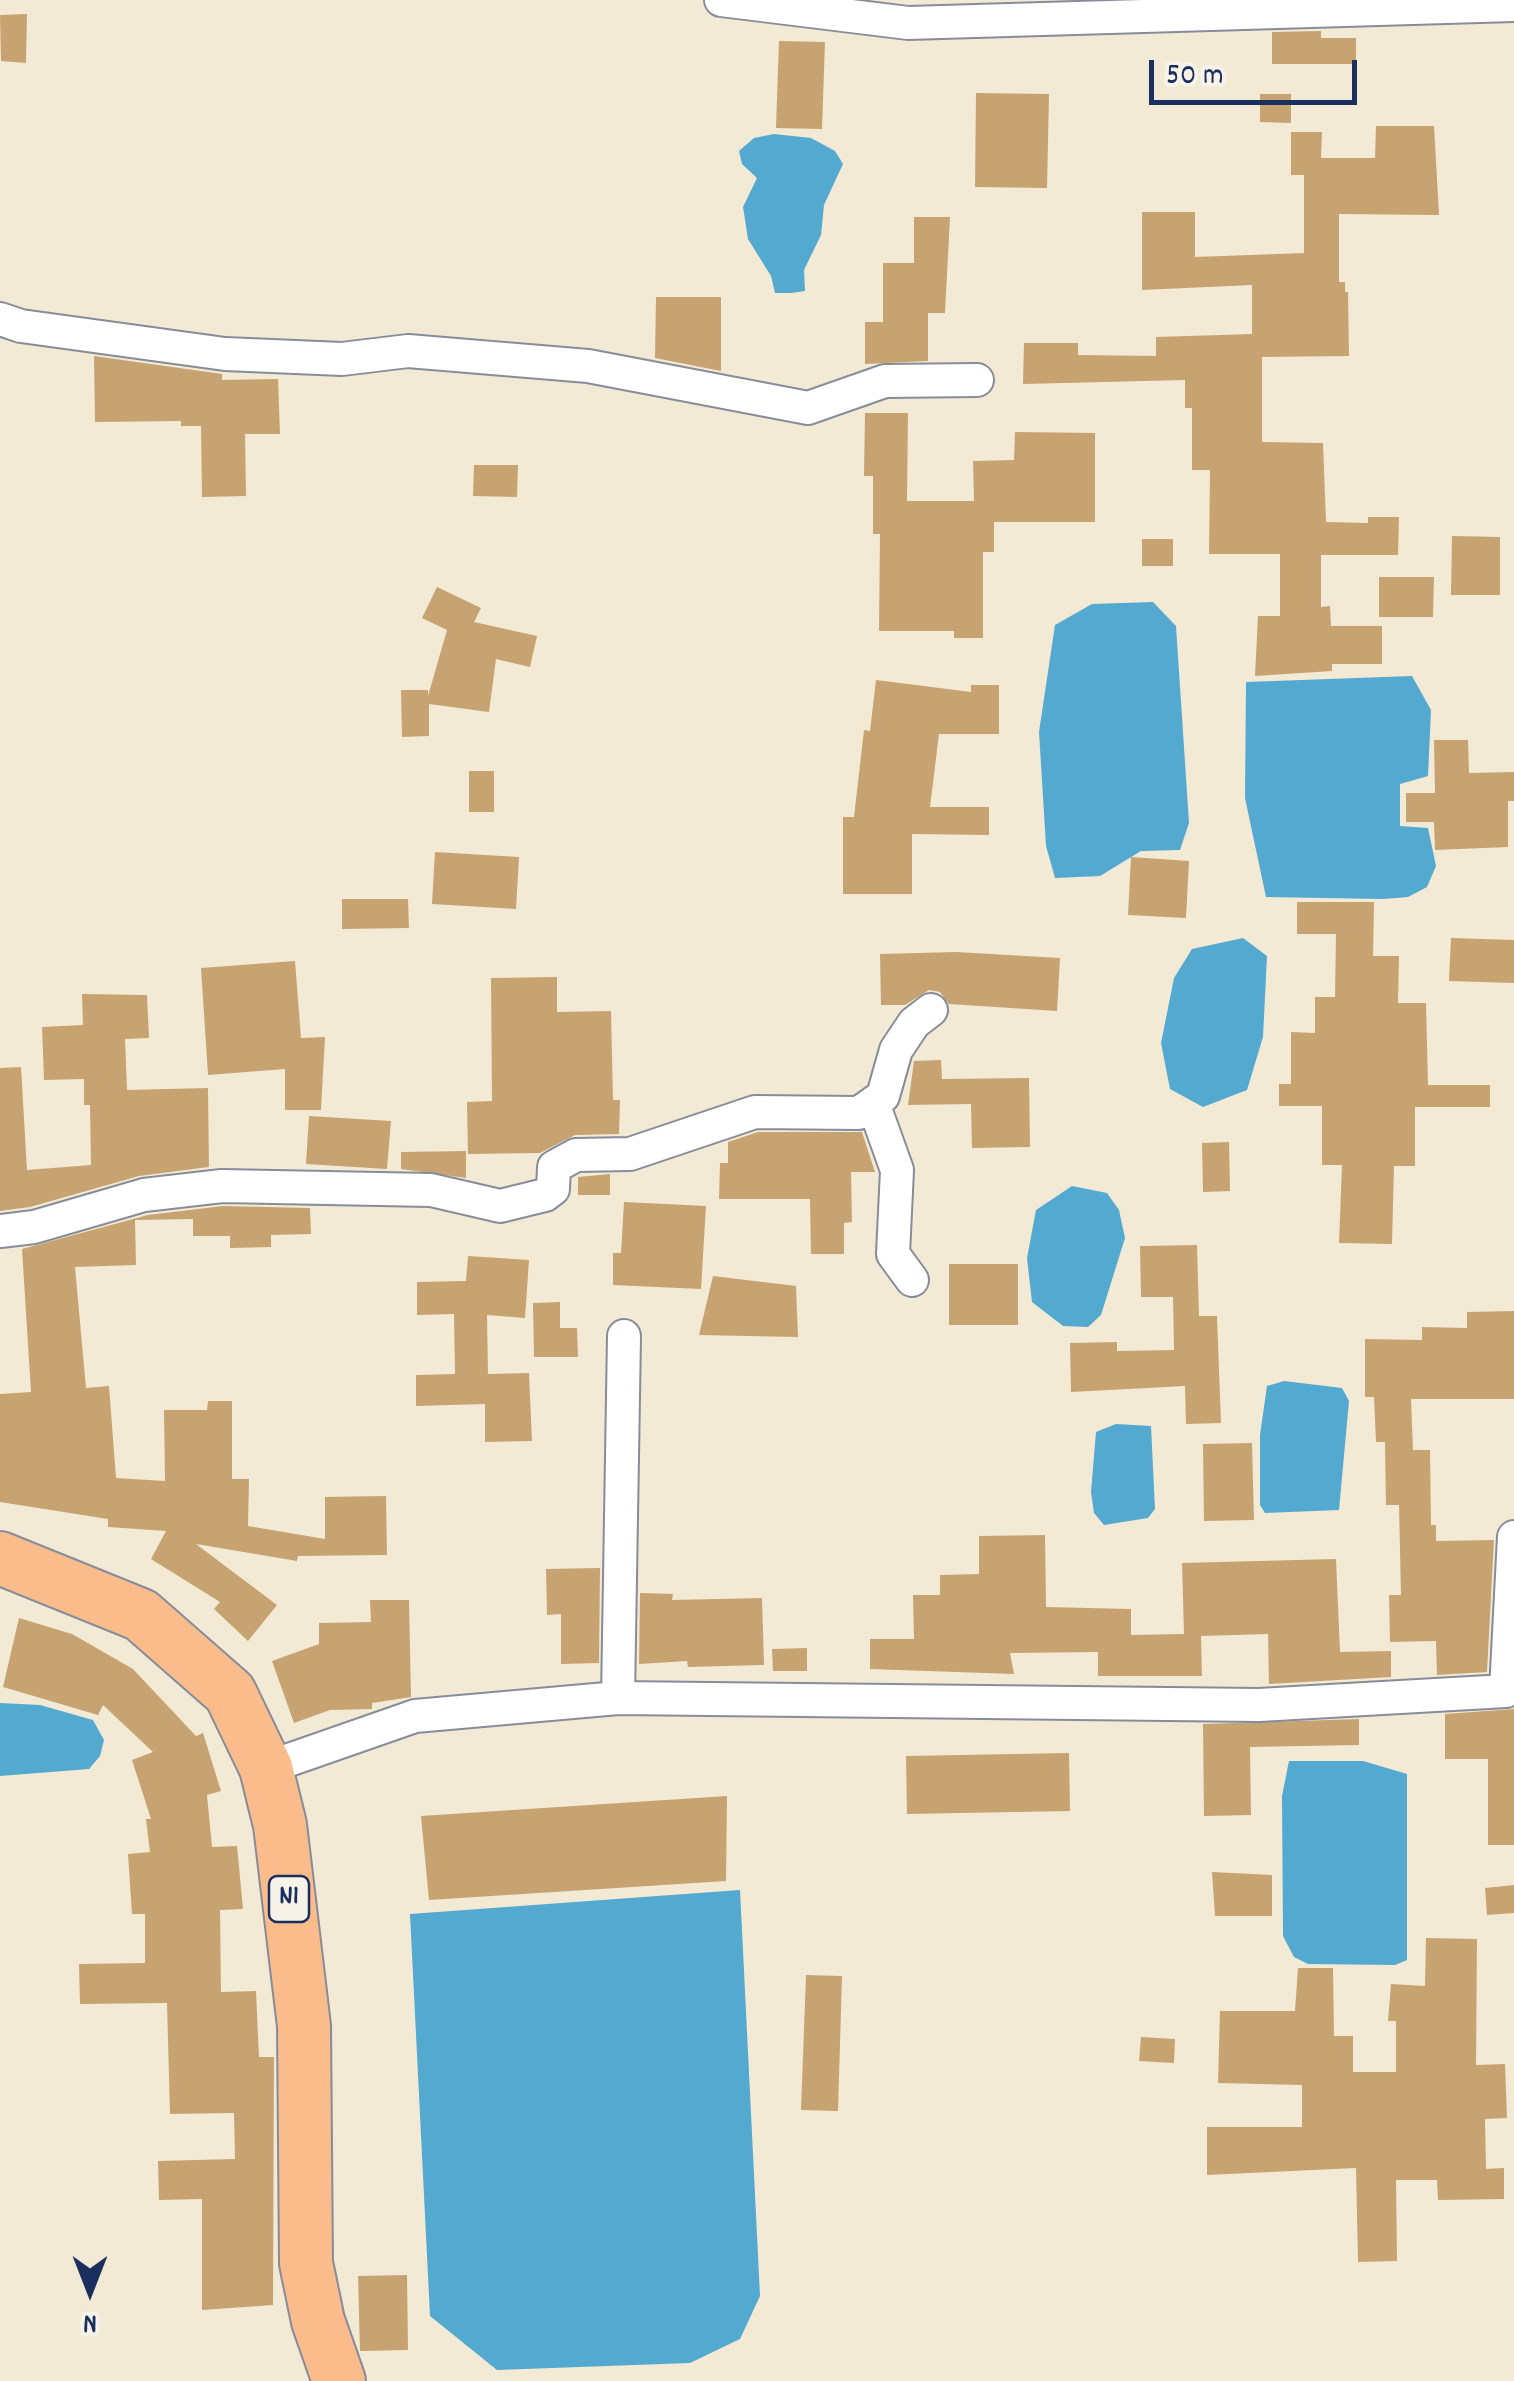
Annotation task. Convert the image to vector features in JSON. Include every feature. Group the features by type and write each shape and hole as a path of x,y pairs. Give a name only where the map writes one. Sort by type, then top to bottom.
{"highway":[{"name":"N1","path":"0,1558 141,1615 230,1693 266,1768 280,1825 304,2026 306,2263 318,2321 339,2381"}],"street":[{"path":"721,0 908,23 1514,5"},
{"path":"0,319 21,326 224,354 342,360 408,351 588,366 808,408 886,381 977,380"},
{"path":"0,1231 34,1226 144,1196 222,1186 431,1190 500,1206 545,1196 553,1189 554,1166 576,1155 630,1154 755,1112 858,1113 883,1096 896,1050 914,1023 930,1010"},
{"path":"873,1103 897,1170 894,1254 912,1280"},
{"path":"618,1698 624,1336"},
{"path":"266,1768 415,1716 618,1698 1259,1705 1510,1691 1514,1536"},
{"path":"318,2321 319,2381"}],"water":[{"path":"774,134 811,138 835,151 843,164 824,205 821,235 804,270 805,291 775,293 771,276 748,239 743,207 757,178 742,164 739,151 754,138"},
{"path":"1153,602 1176,626 1189,823 1180,850 1141,851 1100,876 1055,878 1046,846 1039,732 1055,625 1092,604"},
{"path":"1412,676 1431,710 1428,776 1400,784 1400,826 1428,828 1436,866 1427,887 1408,897 1383,899 1266,897 1245,798 1246,682"},
{"path":"1243,938 1267,956 1263,1037 1247,1090 1203,1107 1170,1089 1161,1043 1174,978 1192,949"},
{"path":"1072,1186 1107,1193 1119,1210 1125,1238 1101,1315 1088,1327 1063,1326 1032,1302 1027,1258 1036,1210"},
{"path":"1284,1381 1342,1388 1349,1401 1339,1510 1265,1513 1260,1505 1260,1435 1267,1386"},
{"path":"1116,1424 1151,1426 1155,1509 1148,1518 1104,1525 1094,1513 1091,1492 1096,1432"},
{"path":"0,1703 40,1705 93,1720 104,1740 100,1756 89,1769 0,1776"},
{"path":"1289,1761 1363,1761 1407,1774 1407,1960 1395,1965 1308,1964 1294,1957 1283,1936 1282,1796"},
{"path":"740,1890 760,2296 740,2339 690,2363 497,2370 430,2316 410,1914"}],"building":[{"path":"27,14 26,63 1,61 0,15"},
{"path":"1321,31 1321,38 1356,38 1356,64 1272,64 1272,32"},
{"path":"779,41 825,42 822,129 776,128"},
{"path":"976,93 1049,94 1047,188 975,187"},
{"path":"1260,94 1291,94 1291,123 1260,122"},
{"path":"1376,126 1434,126 1439,215 1339,214 1339,282 1345,282 1348,292 1349,356 1262,357 1262,442 1323,443 1326,522 1368,523 1368,517 1399,517 1398,555 1321,555 1321,607 1330,606 1331,626 1382,626 1382,664 1332,664 1332,671 1255,676 1258,616 1280,616 1280,554 1209,554 1210,470 1192,470 1192,408 1185,408 1185,380 1023,384 1024,343 1078,343 1078,355 1156,356 1156,337 1252,334 1252,285 1142,290 1142,212 1195,212 1195,257 1304,253 1304,175 1291,175 1291,132 1322,132 1321,158 1375,158"},
{"path":"914,217 950,217 945,313 928,313 928,361 865,364 865,322 883,322 883,263 914,263"},
{"path":"656,297 721,297 721,371 655,358"},
{"path":"94,356 222,374 222,380 278,379 280,434 245,434 246,496 202,497 201,426 181,426 181,421 95,422"},
{"path":"865,413 908,413 907,501 974,501 973,461 1014,460 1015,432 1095,433 1095,522 994,522 994,552 983,552 983,638 954,638 954,631 879,631 880,534 873,534 873,476 864,476"},
{"path":"474,465 518,465 517,497 473,496"},
{"path":"1452,536 1500,537 1500,595 1451,595"},
{"path":"1142,539 1173,539 1173,566 1142,566"},
{"path":"1379,577 1434,577 1433,617 1379,617"},
{"path":"437,587 481,608 474,622 537,636 530,667 496,659 489,712 429,704 429,736 402,737 401,690 428,690 428,696 447,630 422,618"},
{"path":"876,680 971,692 971,685 999,685 999,734 939,734 930,807 989,807 989,835 912,834 912,894 843,894 843,817 854,817 864,730 870,731"},
{"path":"1434,740 1468,740 1469,773 1514,772 1514,801 1508,801 1508,847 1435,850 1434,822 1406,822 1406,793 1435,793"},
{"path":"469,771 494,771 494,812 469,812"},
{"path":"435,852 519,857 516,909 432,904"},
{"path":"1131,857 1189,861 1186,918 1128,915"},
{"path":"342,899 408,899 409,928 342,929"},
{"path":"1297,902 1374,902 1373,956 1399,956 1398,1003 1426,1003 1428,1085 1490,1085 1490,1107 1415,1107 1415,1166 1394,1166 1392,1244 1339,1243 1342,1165 1322,1165 1322,1106 1279,1106 1279,1084 1291,1084 1291,1032 1315,1033 1315,997 1335,997 1336,934 1297,934"},
{"path":"1451,938 1514,940 1514,983 1449,981"},
{"path":"956,952 1060,958 1057,1011 949,1004 940,992 929,990 905,1005 881,1005 880,954"},
{"path":"295,961 301,1038 325,1037 321,1110 285,1110 285,1069 208,1075 201,968"},
{"path":"557,977 557,1012 611,1011 613,1100 620,1100 619,1134 575,1135 540,1153 468,1154 467,1102 492,1101 491,978"},
{"path":"82,994 147,995 149,1038 125,1039 127,1090 208,1088 209,1167 139,1176 30,1207 0,1211 0,1068 21,1067 27,1170 91,1165 90,1105 84,1105 84,1079 44,1080 42,1027 83,1025"},
{"path":"941,1060 942,1079 1029,1078 1030,1147 972,1148 971,1104 908,1105 914,1061"},
{"path":"309,1116 391,1121 387,1169 306,1164"},
{"path":"758,1132 862,1132 875,1172 851,1172 852,1222 844,1223 844,1254 811,1254 810,1199 719,1199 720,1163 728,1163 728,1142"},
{"path":"1229,1142 1230,1191 1203,1192 1202,1143"},
{"path":"466,1151 466,1178 401,1169 401,1152"},
{"path":"610,1174 610,1195 578,1195 578,1177"},
{"path":"624,1202 706,1206 701,1289 613,1285 613,1253 621,1253"},
{"path":"223,1206 310,1208 311,1234 271,1235 271,1247 230,1248 230,1236 193,1236 193,1219 135,1220 136,1265 75,1267 86,1388 109,1386 116,1478 165,1481 164,1410 207,1410 208,1401 232,1401 232,1479 249,1479 248,1526 325,1539 325,1497 386,1496 387,1555 298,1556 297,1561 196,1544 277,1605 248,1641 214,1609 220,1602 151,1559 166,1531 108,1527 108,1519 0,1502 0,1394 31,1392 22,1249 148,1215"},
{"path":"1197,1245 1199,1316 1217,1316 1221,1423 1186,1424 1185,1386 1071,1392 1070,1343 1117,1342 1117,1351 1174,1350 1173,1297 1141,1297 1140,1246"},
{"path":"468,1256 529,1260 525,1318 487,1315 488,1374 529,1373 532,1441 485,1442 485,1404 416,1406 416,1375 455,1374 454,1314 417,1315 417,1282 466,1281"},
{"path":"949,1264 1018,1264 1018,1325 949,1325"},
{"path":"713,1276 796,1286 798,1337 699,1335"},
{"path":"560,1302 560,1328 577,1328 578,1357 534,1357 533,1303"},
{"path":"1514,1311 1514,1399 1411,1399 1413,1450 1430,1450 1431,1525 1436,1525 1436,1541 1494,1540 1487,1672 1437,1675 1436,1641 1390,1642 1389,1595 1401,1595 1399,1505 1386,1505 1385,1442 1376,1442 1374,1397 1365,1397 1365,1339 1422,1340 1422,1327 1467,1328 1467,1312"},
{"path":"1252,1443 1254,1520 1204,1521 1203,1444"},
{"path":"1045,1535 1046,1607 1131,1609 1131,1635 1184,1634 1182,1563 1336,1559 1340,1652 1391,1651 1391,1677 1269,1684 1268,1634 1201,1636 1202,1676 1098,1676 1098,1652 1010,1653 1014,1674 870,1669 870,1639 914,1639 913,1595 940,1595 940,1575 979,1574 979,1536"},
{"path":"600,1568 599,1663 561,1664 561,1614 547,1615 546,1569"},
{"path":"640,1593 673,1594 672,1600 762,1598 764,1665 688,1667 687,1661 639,1664"},
{"path":"370,1600 409,1600 411,1697 372,1703 372,1709 330,1710 294,1723 272,1661 319,1644 319,1623 371,1622"},
{"path":"19,1618 72,1634 133,1669 196,1736 203,1733 221,1791 207,1795 212,1847 237,1846 243,1909 220,1910 221,1992 256,1991 259,2057 274,2057 273,2305 202,2310 202,2199 159,2200 158,2161 235,2159 234,2113 170,2114 167,2003 80,2004 79,1964 145,1963 145,1914 132,1914 128,1854 150,1852 146,1819 151,1819 132,1760 153,1752 103,1705 98,1715 3,1687"},
{"path":"807,1648 807,1671 773,1671 772,1649"},
{"path":"1514,1709 1514,1845 1488,1845 1488,1759 1445,1759 1445,1714"},
{"path":"1359,1719 1359,1745 1250,1747 1251,1815 1204,1816 1203,1724"},
{"path":"1069,1753 1070,1811 907,1814 906,1756"},
{"path":"727,1796 726,1881 429,1900 421,1816"},
{"path":"1212,1872 1272,1875 1272,1916 1215,1916"},
{"path":"1514,1885 1514,1913 1487,1915 1485,1888"},
{"path":"1426,1938 1477,1939 1476,2065 1505,2064 1507,2118 1485,2119 1486,2169 1504,2168 1504,2199 1438,2200 1437,2180 1396,2180 1397,2261 1358,2262 1356,2168 1207,2175 1207,2127 1302,2127 1302,2085 1218,2083 1220,2011 1295,2011 1298,1968 1333,1968 1334,2036 1353,2036 1353,2072 1396,2072 1396,2021 1388,2021 1391,1984 1425,1986"},
{"path":"806,1975 842,1976 838,2111 801,2110"},
{"path":"1141,2037 1175,2039 1174,2063 1139,2061"},
{"path":"407,2275 408,2350 360,2351 358,2276"}]}
